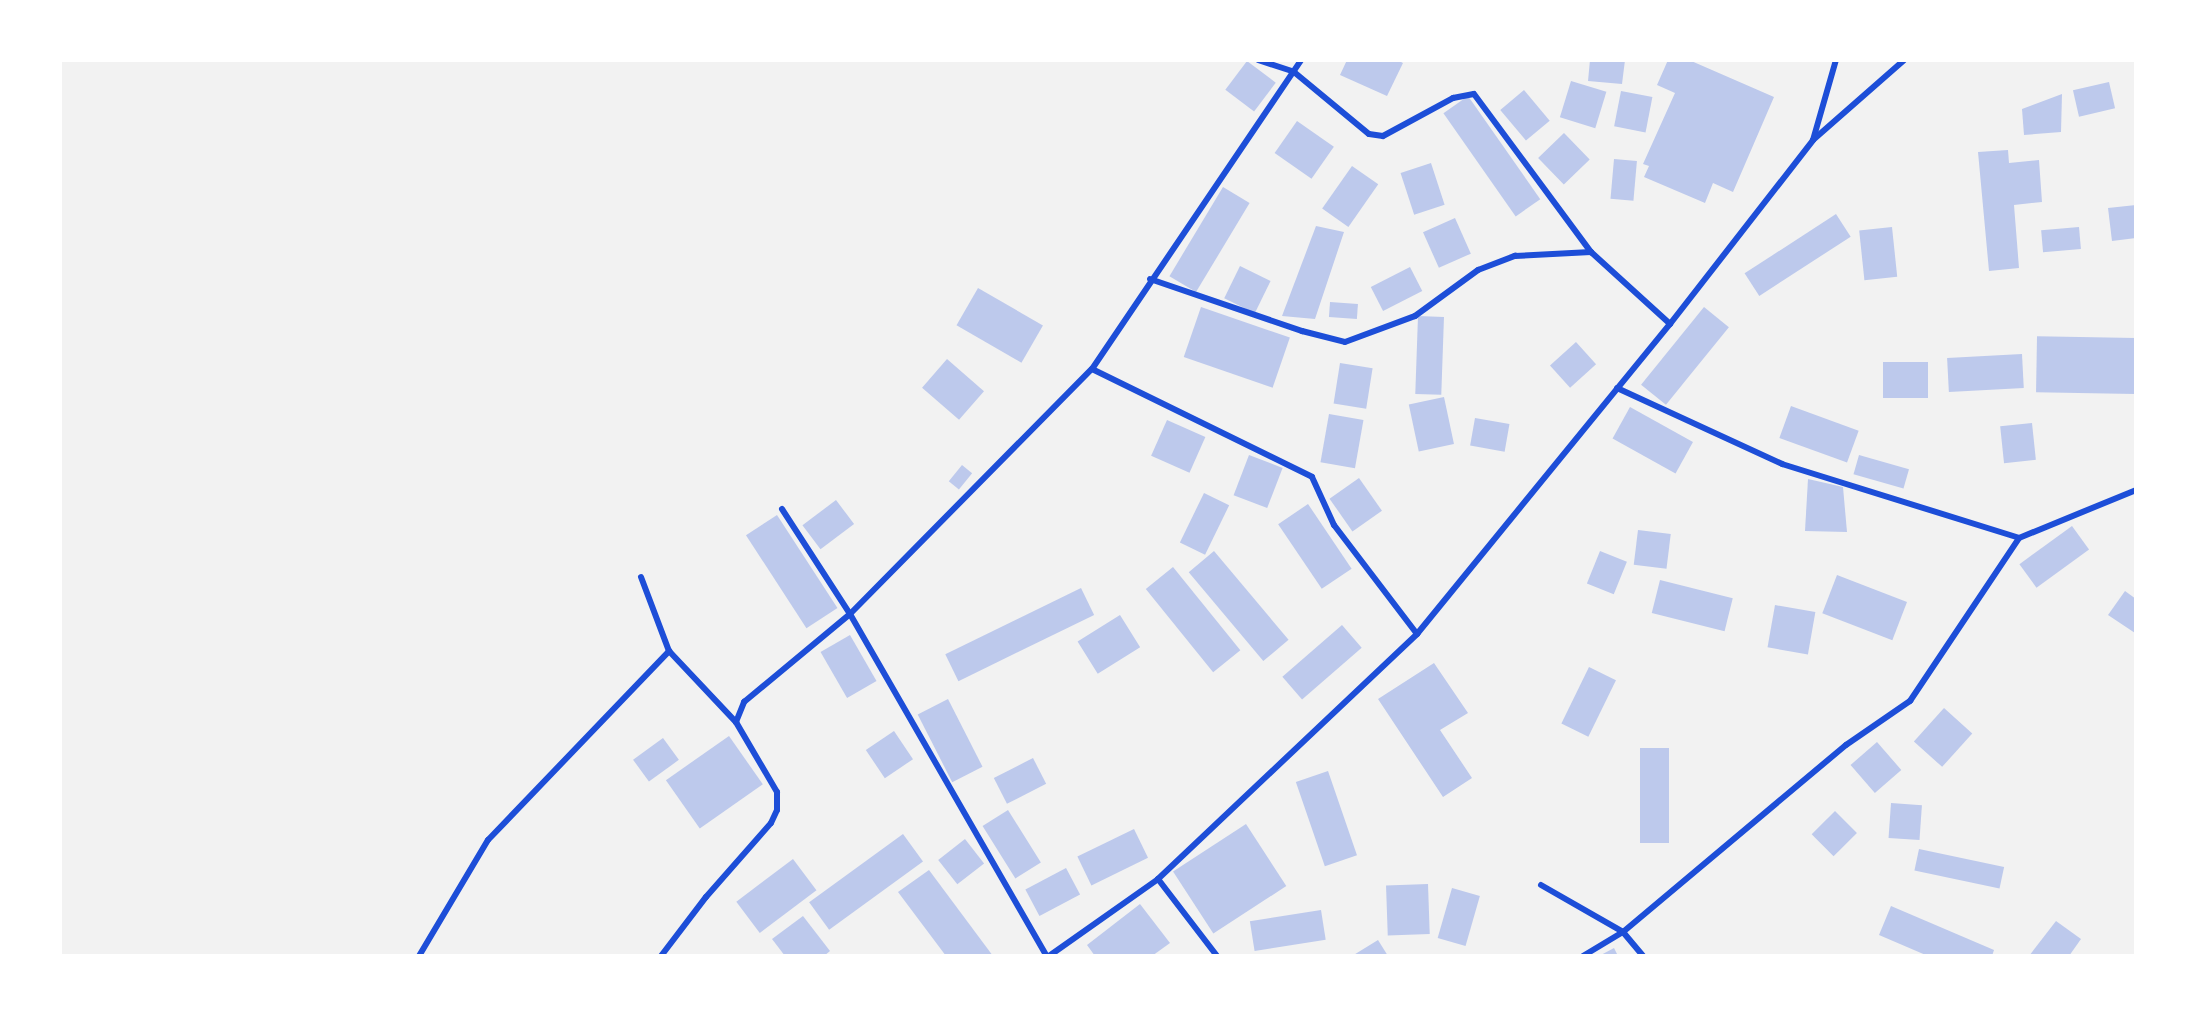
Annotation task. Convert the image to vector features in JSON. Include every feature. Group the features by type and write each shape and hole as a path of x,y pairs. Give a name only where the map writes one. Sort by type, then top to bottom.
{"street":[{"path":"1258,60 1294,72 1369,134 1383,136 1453,99 1474,94 1592,252 1670,324"},
{"path":"736,722 744,702 850,614 1092,369 1150,279 1301,60"},
{"path":"1813,140 1836,60"},
{"path":"782,509 850,614 1048,956 1158,879 1417,634 1670,324 1813,140 1904,60"},
{"path":"1150,279 1302,331 1346,342 1415,316 1478,270 1515,256 1592,252"},
{"path":"1092,369 1312,477 1334,525 1417,634"},
{"path":"1617,388 1782,464 2019,538"},
{"path":"1583,956 1623,932 1846,745 1911,701 2019,538 2136,490"},
{"path":"641,577 669,651 736,722 777,792 777,810 771,823 706,897 661,956"},
{"path":"422,955 488,840 669,651"},
{"path":"1158,879 1217,956"},
{"path":"1541,885 1623,932 1643,956"}],"building":[{"path":"1347,60 1397,60 1403,63 1387,96 1340,75"},
{"path":"1590,60 1625,60 1622,84 1588,81"},
{"path":"1668,60 1689,60 1774,97 1733,192 1713,183 1705,203 1644,177 1649,166 1643,164 1675,93 1657,85"},
{"path":"1247,61 1276,83 1254,111 1225,90"},
{"path":"1571,81 1606,92 1595,128 1560,117"},
{"path":"2109,82 2115,108 2079,117 2073,90"},
{"path":"1524,90 1550,121 1526,141 1500,110"},
{"path":"1621,91 1652,97 1646,132 1614,126"},
{"path":"2062,94 2061,132 2024,135 2022,109"},
{"path":"1468,96 1540,199 1516,216 1443,113"},
{"path":"1297,121 1334,147 1311,179 1275,153"},
{"path":"1564,133 1590,160 1564,185 1538,158"},
{"path":"2008,150 2009,163 2039,160 2042,202 2014,205 2019,268 1989,271 1978,152"},
{"path":"1614,159 1637,161 1633,201 1611,199"},
{"path":"1431,163 1445,205 1414,215 1401,173"},
{"path":"1352,166 1378,184 1348,227 1322,209"},
{"path":"1223,187 1250,203 1196,292 1169,276"},
{"path":"2136,205 2136,238 2112,241 2108,208"},
{"path":"1836,214 1851,237 1759,296 1745,273"},
{"path":"1455,218 1471,254 1439,268 1423,232"},
{"path":"1316,226 1344,232 1315,319 1282,316"},
{"path":"1892,227 1897,277 1864,280 1859,230"},
{"path":"2079,227 2081,249 2043,252 2041,230"},
{"path":"1240,266 1271,281 1255,313 1224,298"},
{"path":"1410,267 1422,291 1383,311 1371,287"},
{"path":"978,288 1043,325 1021,363 956,325"},
{"path":"1330,302 1358,304 1357,319 1329,317"},
{"path":"1201,307 1290,338 1273,388 1184,357"},
{"path":"1704,307 1729,327 1666,405 1641,385"},
{"path":"1418,316 1444,317 1441,395 1415,394"},
{"path":"2037,336 2136,338 2135,394 2036,392"},
{"path":"1576,342 1596,364 1570,388 1550,365"},
{"path":"2022,354 2024,388 1949,392 1947,358"},
{"path":"947,359 984,391 959,420 922,388"},
{"path":"1883,362 1928,362 1928,398 1883,398"},
{"path":"1340,363 1373,368 1366,409 1334,403"},
{"path":"1444,397 1454,444 1419,451 1409,404"},
{"path":"1791,406 1859,431 1847,463 1779,438"},
{"path":"1630,407 1693,442 1676,473 1613,438"},
{"path":"1329,414 1363,420 1355,468 1320,462"},
{"path":"1475,418 1509,424 1505,452 1470,446"},
{"path":"1167,420 1205,437 1190,473 1151,456"},
{"path":"2032,423 2036,460 2004,463 2000,426"},
{"path":"1249,455 1283,468 1267,508 1234,495"},
{"path":"1859,455 1909,469 1903,489 1853,474"},
{"path":"962,465 972,473 959,490 949,481"},
{"path":"1359,478 1382,511 1352,531 1330,499"},
{"path":"1808,479 1843,487 1847,532 1805,531"},
{"path":"1204,493 1229,505 1205,555 1180,542"},
{"path":"836,500 854,524 821,549 802,525"},
{"path":"1308,504 1352,569 1322,589 1278,524"},
{"path":"777,515 837,608 806,628 746,535"},
{"path":"2072,526 2089,549 2036,588 2019,564"},
{"path":"1638,530 1671,534 1666,569 1634,565"},
{"path":"1214,551 1289,640 1263,661 1189,572"},
{"path":"1600,551 1627,562 1614,594 1587,583"},
{"path":"1173,567 1240,650 1213,672 1146,589"},
{"path":"1837,575 1907,602 1892,640 1822,613"},
{"path":"1660,580 1733,598 1725,631 1652,613"},
{"path":"1081,588 1094,615 958,681 945,654"},
{"path":"2125,591 2136,599 2135,633 2108,615"},
{"path":"1775,605 1815,612 1808,654 1768,647"},
{"path":"1120,615 1140,647 1098,674 1078,641"},
{"path":"1342,625 1362,648 1302,699 1282,677"},
{"path":"850,635 876,681 847,698 821,652"},
{"path":"1434,663 1468,713 1440,730 1472,778 1443,797 1378,699"},
{"path":"1589,667 1616,680 1588,737 1561,724"},
{"path":"948,699 983,767 952,782 918,714"},
{"path":"1944,708 1972,733 1942,767 1914,741"},
{"path":"894,731 913,759 885,778 866,750"},
{"path":"729,736 763,784 700,828 666,780"},
{"path":"663,738 679,760 649,782 633,760"},
{"path":"1877,742 1901,770 1875,793 1851,765"},
{"path":"1640,748 1669,748 1669,843 1640,843"},
{"path":"1033,758 1046,784 1007,804 994,778"},
{"path":"1328,771 1357,855 1325,866 1296,782"},
{"path":"1891,803 1922,805 1919,840 1889,838"},
{"path":"1008,810 1041,863 1015,878 983,826"},
{"path":"1835,811 1857,833 1834,856 1812,834"},
{"path":"1246,824 1286,886 1213,933 1173,871"},
{"path":"1134,829 1148,858 1091,885 1077,857"},
{"path":"903,834 923,862 829,930 809,902"},
{"path":"965,839 984,863 957,884 938,860"},
{"path":"1919,849 2004,867 2000,889 1914,871"},
{"path":"793,859 816,890 760,933 736,902"},
{"path":"1066,868 1080,894 1039,916 1025,890"},
{"path":"929,870 993,956 946,956 898,892"},
{"path":"1428,884 1430,934 1388,935 1386,885"},
{"path":"1452,888 1480,896 1466,946 1438,938"},
{"path":"1140,904 1170,943 1152,956 1095,956 1087,945"},
{"path":"1891,906 1994,950 1992,956 1928,956 1879,935"},
{"path":"1321,910 1326,940 1255,951 1250,921"},
{"path":"803,916 830,951 824,956 785,956 772,939"},
{"path":"2056,921 2081,939 2069,956 2029,956"},
{"path":"1378,940 1388,956 1352,956"},
{"path":"1614,948 1618,956 1599,956"}]}
